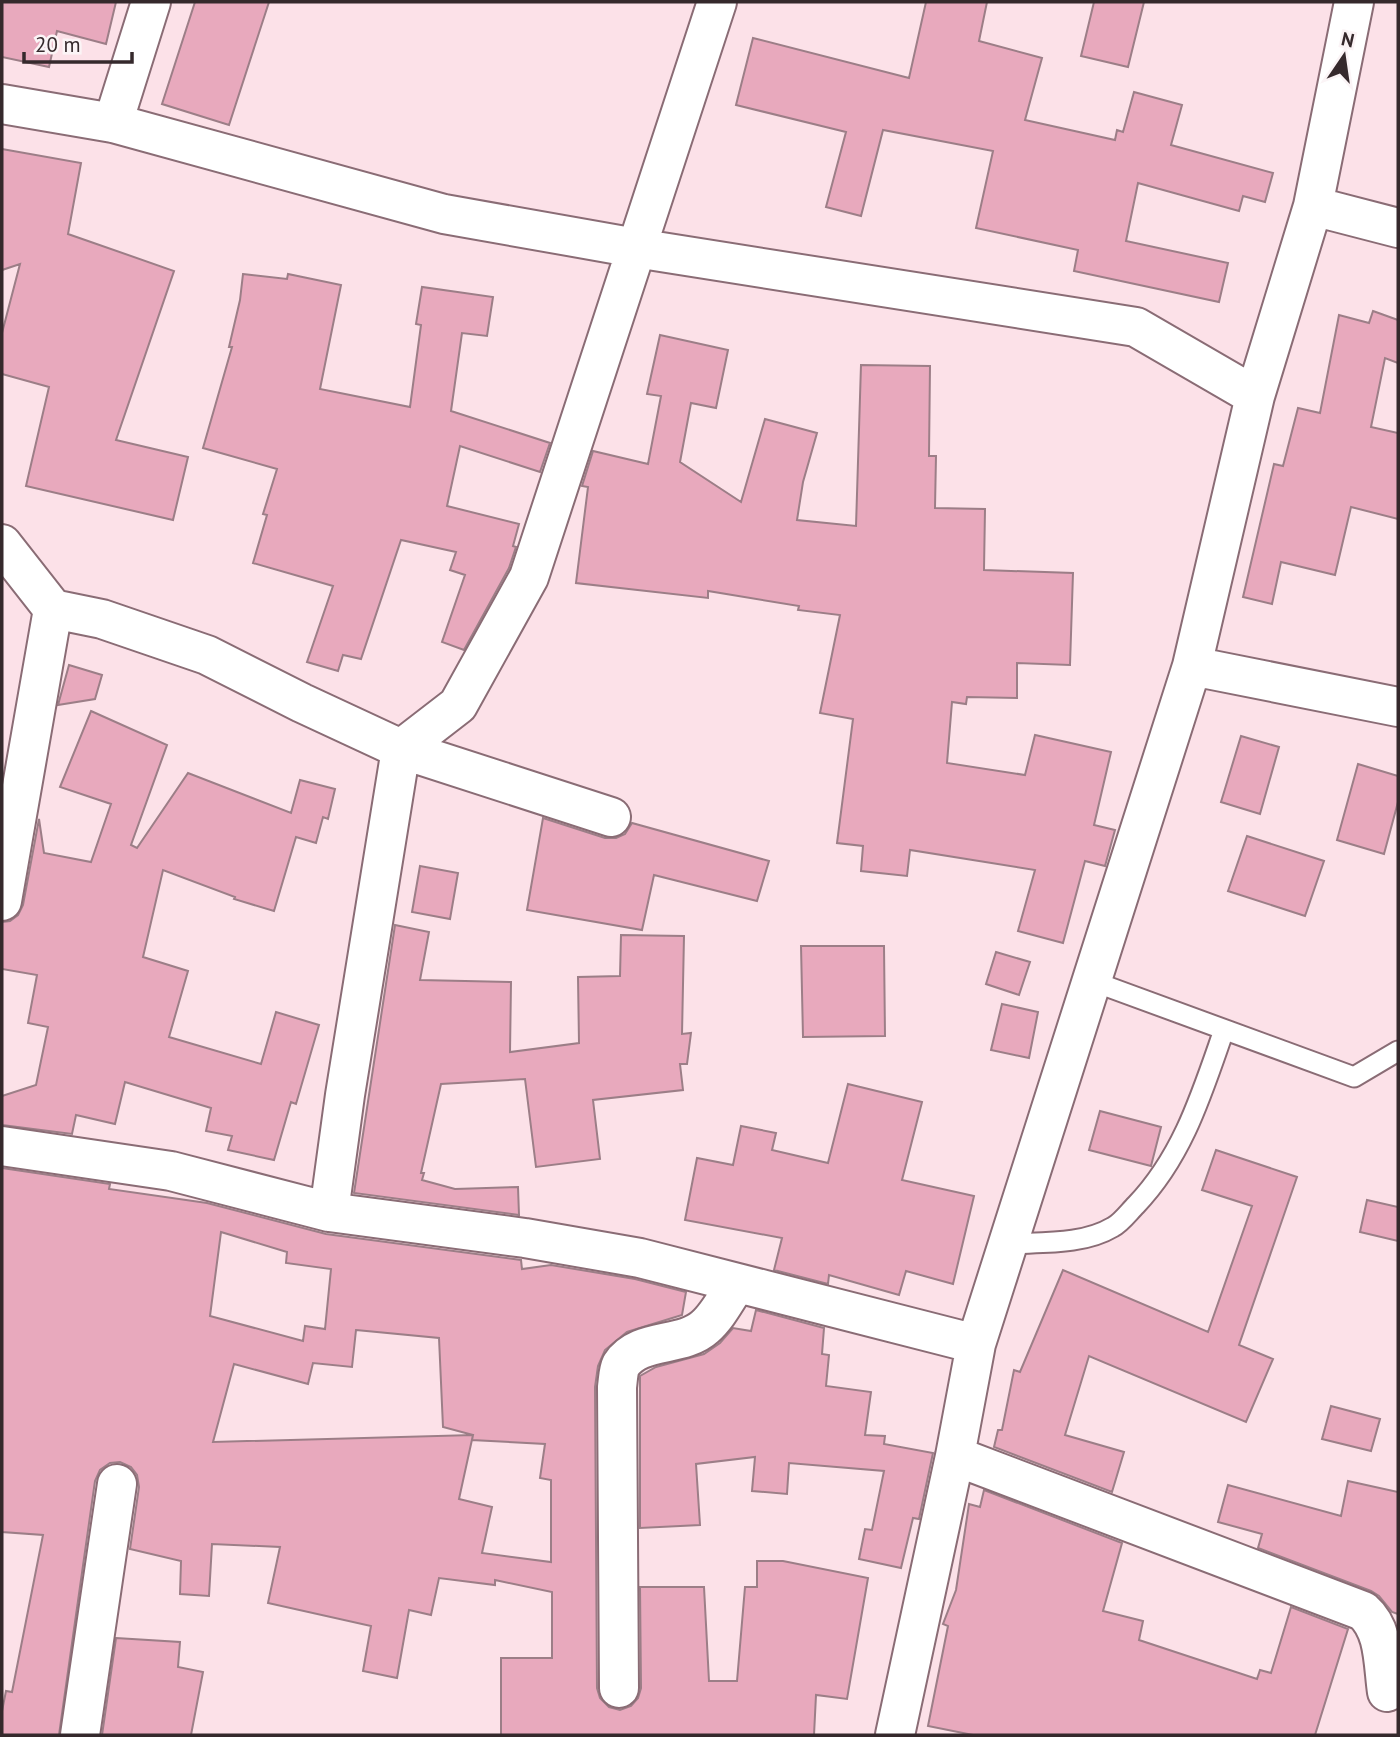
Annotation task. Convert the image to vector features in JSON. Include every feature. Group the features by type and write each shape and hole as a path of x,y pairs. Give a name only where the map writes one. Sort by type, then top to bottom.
{"street":[{"path":"113,123 151,2"},
{"path":"329,1212 345,1095 401,749 458,705 529,577 717,2"},
{"path":"895,1735 955,1456 976,1344 1192,666 1255,396 1313,206 1354,2"},
{"path":"2,104 113,123 444,214 636,248 1136,327 1255,396"},
{"path":"1313,206 1398,228"},
{"path":"2,544 53,609 102,619 207,655 401,749 611,817"},
{"path":"2,901 53,609"},
{"path":"1192,666 1398,707"},
{"path":"2,1146 171,1171 329,1212 525,1238 627,1256 976,1344"},
{"path":"619,1688 617,1387 620,1366 631,1355 656,1344 681,1339 704,1328 737,1283"},
{"path":"955,1456 1363,1611 1373,1620 1378,1630 1387,1692"},
{"path":"80,1735 117,1484"}],"lane":[{"path":"1092,981 1354,1077 1398,1051"},
{"path":"1008,1244 1080,1239 1114,1227 1146,1194 1180,1146 1196,1112 1224,1030"}],"building":[{"path":"2,2 116,2 106,44 57,31 49,67 2,57"},
{"path":"195,2 269,2 229,125 162,104"},
{"path":"926,2 987,2 979,41 1042,58 1025,120 1115,140 1117,130 1123,132 1134,92 1182,105 1171,145 1273,173 1265,202 1243,196 1239,211 1138,183 1126,241 1228,263 1219,302 1074,271 1078,250 976,228 993,151 883,130 861,216 826,207 846,132 736,105 753,38 909,78"},
{"path":"1094,2 1144,2 1128,67 1081,56"},
{"path":"2,149 81,163 68,234 174,271 116,440 188,457 173,520 26,486 49,387 2,374 2,333 20,264 2,270"},
{"path":"243,274 287,279 288,274 341,285 320,389 410,407 421,325 416,324 422,287 493,297 487,336 462,333 451,411 550,443 540,472 460,446 447,506 519,524 513,546 516,547 509,568 464,650 442,642 465,575 450,570 456,552 401,540 361,659 343,655 338,671 307,662 333,586 253,563 267,515 263,514 277,469 203,448 232,347 229,347"},
{"path":"1373,311 1398,320 1398,363 1385,358 1371,427 1398,433 1398,519 1351,507 1335,575 1281,562 1272,604 1243,597 1274,464 1283,466 1298,408 1320,413 1339,315 1369,323"},
{"path":"660,335 728,350 716,408 691,403 680,462 741,502 765,419 817,433 803,482 797,520 856,526 861,365 930,366 929,456 936,456 935,508 985,509 984,570 1073,573 1070,665 1017,663 1017,698 967,697 966,704 952,702 947,763 1025,775 1035,735 1111,752 1094,825 1115,830 1105,866 1085,861 1063,943 1018,931 1035,870 910,850 907,876 861,871 863,846 837,843 853,719 820,713 840,615 798,610 799,606 708,591 708,598 576,583 588,487 582,486 593,451 648,464 661,396 647,394"},
{"path":"69,665 102,675 95,699 58,705"},
{"path":"91,711 167,745 131,845 137,848 188,773 291,813 300,780 335,789 328,819 323,817 316,843 296,837 274,911 234,899 235,897 163,870 143,957 188,971 169,1037 261,1064 276,1012 319,1025 296,1104 291,1102 274,1160 228,1150 232,1136 206,1131 211,1108 125,1082 115,1124 76,1115 72,1134 2,1125 2,1096 36,1085 48,1027 28,1023 37,975 2,969 2,922 10,921 18,915 23,905 39,819 44,853 91,862 111,804 60,787"},
{"path":"1241,736 1279,747 1260,814 1221,802"},
{"path":"1358,764 1398,776 1398,802 1384,854 1337,840"},
{"path":"543,818 605,838 616,838 625,834 632,823 769,861 757,901 654,875 642,930 527,910"},
{"path":"1247,836 1324,861 1305,916 1228,891"},
{"path":"420,866 458,873 450,919 412,912"},
{"path":"395,925 429,932 420,980 511,982 510,1052 579,1043 578,977 620,976 621,935 684,936 682,1034 691,1033 687,1064 680,1064 683,1090 593,1100 600,1159 536,1167 525,1079 441,1084 421,1173 424,1173 422,1180 455,1189 518,1187 519,1215 354,1193"},
{"path":"801,946 884,946 885,1036 803,1037"},
{"path":"996,952 1030,962 1019,995 986,984"},
{"path":"1002,1004 1038,1012 1029,1058 991,1050"},
{"path":"848,1084 922,1102 902,1180 974,1196 953,1284 906,1271 899,1295 829,1275 828,1284 774,1270 782,1238 685,1220 697,1158 733,1165 741,1126 776,1133 772,1150 828,1163"},
{"path":"1100,1111 1161,1127 1151,1166 1089,1150"},
{"path":"1216,1150 1297,1177 1239,1345 1273,1359 1246,1422 1089,1356 1065,1435 1124,1452 1112,1492 994,1447 998,1430 1002,1430 1014,1370 1020,1372 1063,1270 1208,1332 1252,1206 1202,1190"},
{"path":"2,1168 110,1184 109,1189 207,1203 326,1234 521,1260 522,1269 551,1265 635,1279 686,1292 682,1315 627,1332 605,1350 598,1366 595,1387 597,1688 600,1698 609,1707 620,1710 631,1706 638,1698 641,1688 640,1587 704,1587 709,1681 737,1681 745,1587 757,1587 757,1561 783,1561 868,1578 847,1699 816,1695 814,1735 501,1735 501,1658 552,1658 552,1592 495,1580 495,1585 439,1578 431,1615 409,1610 397,1678 363,1671 371,1626 268,1603 280,1547 212,1544 209,1596 180,1594 181,1561 130,1549 139,1487 137,1475 131,1467 120,1462 110,1463 100,1470 95,1481 59,1735 2,1735 2,1711 6,1691 12,1692 43,1535 2,1532","holes":["221,1232 287,1252 286,1263 331,1269 325,1329 305,1326 303,1341 210,1316","356,1330 439,1338 443,1427 473,1435 213,1442 234,1364 308,1384 313,1363 352,1367","473,1435 472,1440 545,1444 540,1478 551,1480 551,1562 482,1553 492,1507 459,1499"]},
{"path":"1367,1200 1398,1207 1398,1241 1360,1232"},
{"path":"756,1310 824,1328 822,1354 829,1355 826,1386 871,1392 865,1435 885,1436 884,1444 933,1453 919,1519 913,1518 901,1568 859,1559 865,1529 872,1530 884,1471 789,1463 787,1494 752,1491 755,1457 696,1464 700,1525 640,1528 640,1376 656,1367 704,1354 720,1343 733,1328 751,1331"},
{"path":"1331,1406 1380,1419 1371,1451 1322,1439"},
{"path":"1348,1481 1398,1492 1398,1614 1392,1612 1379,1596 1371,1591 1258,1548 1262,1534 1218,1522 1228,1485 1341,1516"},
{"path":"984,1490 1122,1543 1103,1611 1143,1621 1139,1640 1257,1679 1260,1670 1271,1673 1291,1607 1348,1629 1315,1735 973,1735 928,1726 948,1626 943,1624 956,1590 969,1504 980,1507"},
{"path":"116,1638 180,1642 178,1667 203,1672 191,1735 102,1735"}]}
